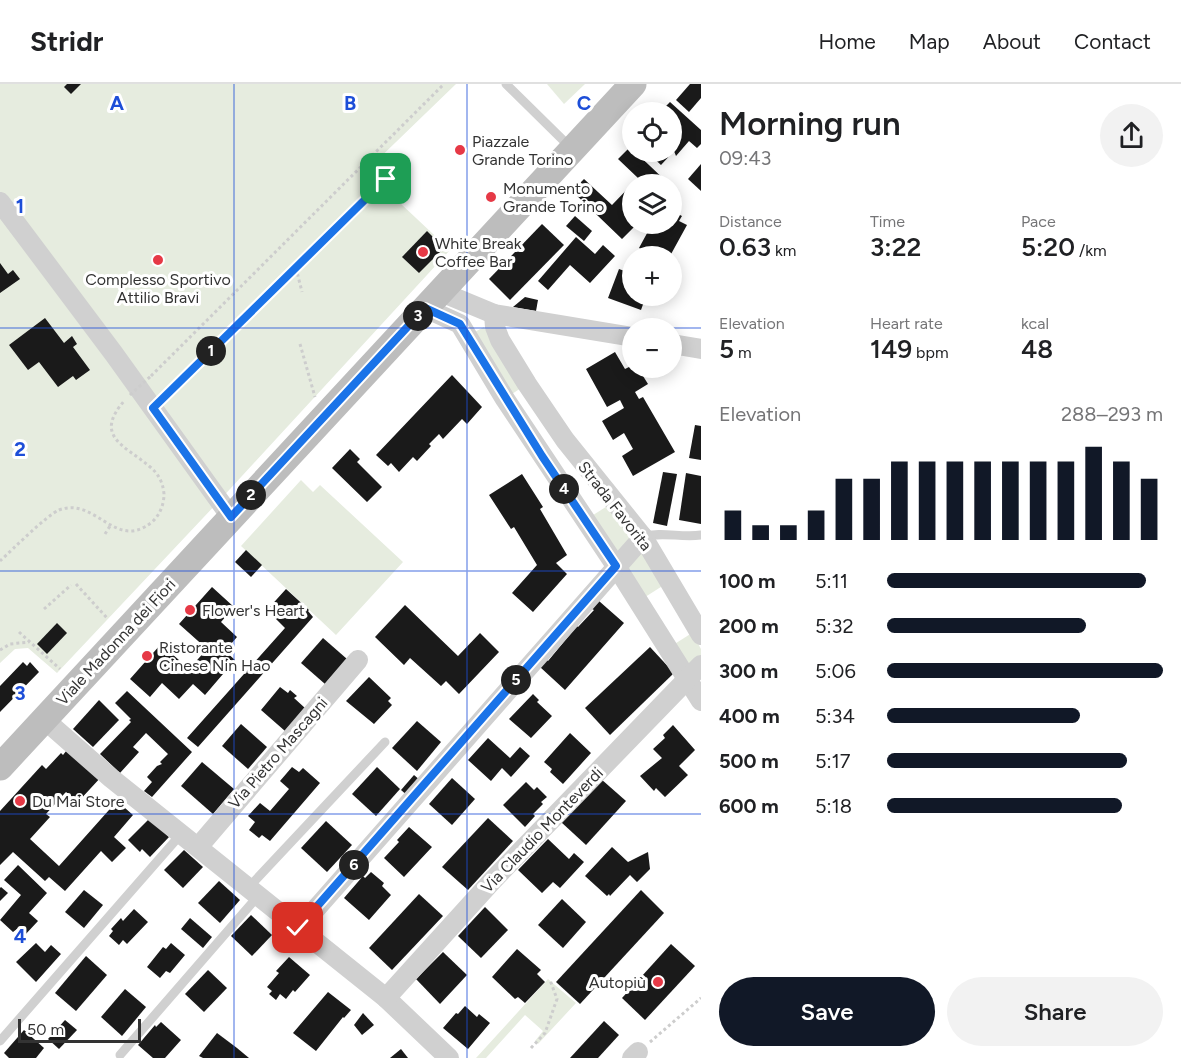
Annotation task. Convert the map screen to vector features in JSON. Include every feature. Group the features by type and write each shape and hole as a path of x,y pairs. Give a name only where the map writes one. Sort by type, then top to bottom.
{"main road":[{"name":"Viale Madonna dei Fiori","path":"0,767 633,84"}],"street":[{"path":"0,202 231,517"},
{"path":"433,300 460,324 494,314"},
{"path":"433,300 494,314 622,336"},
{"name":"Strada Favorita","path":"494,314 495,327 500,340 565,440 643,537 701,635"},
{"name":"Strada Favorita","path":"460,324 542,456 616,566 694,672 701,701"},
{"path":"682,346 701,349"},
{"path":"542,456 565,440"},
{"path":"298,928 643,537"},
{"name":"Via Pietro Mascagni","path":"199,846 358,660"},
{"name":"Via Claudio Monteverdi","path":"386,998 492,882 694,672"},
{"path":"45,720 111,778 182,832 386,998 449,1058"}],"lane":[{"path":"506,84 572,149"},
{"path":"643,537 652,534 688,537 701,535"},
{"path":"120,1055 254,891 385,742"},
{"path":"0,1041 182,832"}],"path":[{"path":"0,561 49,516 60,510 73,508 85,510 121,531 133,531 145,527 154,520 161,510 164,498 163,486 158,475 149,466 116,441 112,431 114,415 130,395 444,84"},
{"path":"153,408 386,179"},
{"path":"296,268 303,292"},
{"path":"300,344 315,397"},
{"path":"105,534 110,526"},
{"path":"44,609 74,584 107,618"},
{"path":"19,632 60,669"},
{"path":"0,650 10,644 30,642"},
{"path":"531,1048 545,1033 557,999 550,980"},
{"path":"635,1055 701,998"}],"shaded area":[{"path":"0,84 456,84 366,171 450,250 57,673 28,648 15,649 0,663"},
{"path":"547,84 585,84 564,104"},
{"path":"484,327 521,388 509,396 471,334"},
{"path":"301,480 313,492 320,485 403,562 336,635 241,546"},
{"path":"609,505 632,538 616,555 590,517"},
{"path":"642,550 664,585 642,599 625,570"},
{"path":"692,633 701,649 701,658 688,670 673,645"},
{"path":"548,979 576,1003 538,1044 535,1041 543,1031 525,1015 486,1058 476,1058"}],"building":[{"path":"67,84 81,84 71,94 64,87"},
{"path":"690,84 701,84 701,98 689,112 682,106 682,102 676,100"},
{"path":"682,113 701,130 701,144 697,148 689,141 682,149"},
{"path":"622,155 622,162 646,162 658,174 634,174 618,159"},
{"path":"701,164 701,191 688,179"},
{"path":"584,179 612,205 622,195 622,234 627,234 622,239 572,191"},
{"path":"575,216 592,231 584,241 566,226"},
{"path":"682,222 687,225 675,246 640,246 647,234 682,234"},
{"path":"542,224 564,245 510,300 489,279"},
{"name":"White Break Coffee Bar","path":"427,231 444,248 419,273 402,257"},
{"path":"576,237 595,254 603,245 615,256 590,283 570,265 548,290 538,281"},
{"path":"0,263 8,274 13,270 20,279 0,293"},
{"path":"619,269 622,270 622,303 608,298"},
{"path":"525,297 538,300 536,311 513,307"},
{"path":"630,306 642,306 641,310"},
{"path":"45,318 64,343 72,336 77,344 73,347 90,370 76,380 73,376 58,387 39,362 28,370 9,345"},
{"path":"615,352 622,364 622,378 644,378 648,384 635,392 639,399 643,397 675,452 633,476 622,456 633,449 624,433 613,440 602,421 624,408 620,400 607,407 586,369"},
{"path":"452,375 482,407 467,424 462,419 443,439 439,434 417,461 413,457 399,472 391,463 388,466 376,455"},
{"path":"695,425 701,426 701,460 689,458"},
{"path":"350,449 360,459 357,462 382,487 367,502 332,468"},
{"path":"663,472 677,474 667,526 653,523"},
{"path":"686,473 701,476 701,524 679,520"},
{"path":"522,474 543,507 540,509 567,555 556,563 567,574 533,612 512,593 537,565 514,527 511,529 489,495"},
{"path":"246,550 262,565 251,577 235,562"},
{"path":"212,587 234,607 221,622 237,637 225,651 235,660 205,695 193,684 179,699 162,683 150,697 130,679 161,644 189,669 207,649 179,624"},
{"path":"286,589 309,610 313,617 198,747 187,738 285,628 267,610"},
{"path":"599,601 624,623 565,690 540,667 594,610 592,609"},
{"path":"405,605 458,656 480,633 499,652 459,694 446,681 441,686 410,658 404,665 375,637"},
{"path":"57,623 67,633 47,654 37,644"},
{"path":"323,638 347,659 325,684 301,663"},
{"path":"650,647 674,673 610,735 585,708"},
{"path":"23,662 27,666 30,662 39,672 0,712 0,686"},
{"path":"369,677 391,698 388,701 392,705 374,724 346,701"},
{"path":"280,687 288,693 290,690 297,696 294,698 305,708 285,731 261,710"},
{"path":"127,691 192,752 152,797 144,791 152,782 147,777 162,764 160,762 168,754 146,733 133,747 139,752 120,773 100,754 131,722 129,720 131,719 115,703"},
{"path":"533,694 539,700 537,702 552,716 531,738 509,719"},
{"path":"99,700 119,720 93,747 73,729"},
{"path":"417,721 441,742 417,771 392,748"},
{"path":"241,724 267,747 248,769 222,746"},
{"path":"673,725 695,750 679,766 688,775 665,797 656,788 654,791 640,776 662,758 653,749 665,738 663,735"},
{"path":"570,733 591,753 563,784 550,772 552,769 544,762"},
{"path":"488,738 510,758 520,747 530,756 511,777 502,768 491,781 468,760"},
{"path":"70,746 102,776 78,802 66,792 46,814 50,817 30,839 59,866 117,801 133,815 114,837 126,848 112,862 101,851 65,891 49,877 45,881 13,852 0,865 0,811 42,765 46,769"},
{"path":"202,762 234,789 213,814 181,786"},
{"path":"292,767 299,772 303,768 320,783 270,841 262,835 259,838 249,830 255,822 248,816 260,803 270,811 289,789 280,781"},
{"path":"377,767 400,789 376,816 352,794"},
{"path":"414,775 421,781 408,796 401,790"},
{"path":"452,778 475,799 452,825 429,804"},
{"path":"601,779 626,801 586,845 561,822"},
{"path":"526,782 534,790 537,787 547,797 541,802 543,804 525,827 503,805"},
{"path":"150,818 169,837 150,857 142,849 140,852 128,840"},
{"path":"488,818 513,841 468,890 442,867"},
{"path":"326,821 352,845 327,872 301,848"},
{"path":"409,827 432,847 404,877 384,858"},
{"path":"548,839 569,859 574,853 584,862 560,888 553,882 542,893 518,870"},
{"path":"612,847 628,862 648,852 650,869 637,882 630,875 610,896 609,894 607,896 585,876"},
{"path":"184,850 203,867 183,888 164,870"},
{"path":"18,865 47,893 29,913 38,921 24,936 17,929 13,932 0,920 21,895 4,880"},
{"path":"371,872 384,883 382,886 391,895 369,920 344,898 363,876 365,878"},
{"path":"219,881 240,900 220,923 198,903"},
{"path":"0,888 8,893 0,901"},
{"path":"84,890 103,905 84,928 65,912"},
{"path":"641,890 664,913 580,1004 556,982"},
{"path":"419,894 443,916 392,970 369,948"},
{"path":"562,899 586,922 563,948 538,925"},
{"path":"485,907 508,930 481,958 458,936"},
{"path":"134,909 148,922 127,944 123,940 119,945 109,936 113,931 111,929 121,918 123,921"},
{"path":"251,915 272,935 252,956 231,936"},
{"path":"190,918 212,937 203,948 181,929"},
{"path":"36,943 45,952 51,945 61,954 36,982 16,962"},
{"path":"171,943 185,955 170,973 166,971 160,978 147,967 163,947 166,949"},
{"name":"Autopiù","path":"671,944 695,966 645,1020 622,998"},
{"path":"517,949 541,970 537,974 545,982 525,1003 518,997 515,999 492,977"},
{"path":"443,952 467,975 440,1004 416,979"},
{"path":"86,956 107,975 76,1011 55,993"},
{"path":"289,957 310,975 286,999 280,994 276,1000 269,994 272,991 267,987 279,973 276,971"},
{"path":"208,970 227,988 204,1012 185,994"},
{"path":"125,989 146,1007 122,1036 101,1017"},
{"path":"328,992 351,1010 316,1051 293,1033"},
{"path":"465,1006 477,1017 479,1014 490,1023 468,1049 443,1028"},
{"path":"363,1013 374,1025 362,1035 354,1025"},
{"path":"65,1020 77,1030 59,1049 48,1039"},
{"path":"604,1021 619,1035 598,1058 570,1058"},
{"path":"161,1022 181,1040 165,1058 153,1058 138,1045 155,1025 156,1027"},
{"path":"24,1030 44,1048 36,1058 9,1058 4,1053"},
{"path":"217,1033 249,1058 203,1058 199,1056"},
{"path":"401,1049 408,1058 390,1058"}],"place":[{"name":"Piazzale Grande Torino","path":"460,150"},
{"name":"Monumento Grande Torino","path":"491,197"},
{"name":"White Break Coffee Bar","path":"423,252"},
{"name":"Complesso Sportivo Attilio Bravi","path":"158,260"},
{"name":"Flower's Heart","path":"190,610"},
{"name":"Ristorante Cinese Nin Hao","path":"147,656"},
{"name":"Du Mai Store","path":"20,801"},
{"name":"Autopiù","path":"658,982"}],"route":[{"path":"298,928 616,566 505,399 460,324 425,308 231,517 153,408 386,179"}]}
